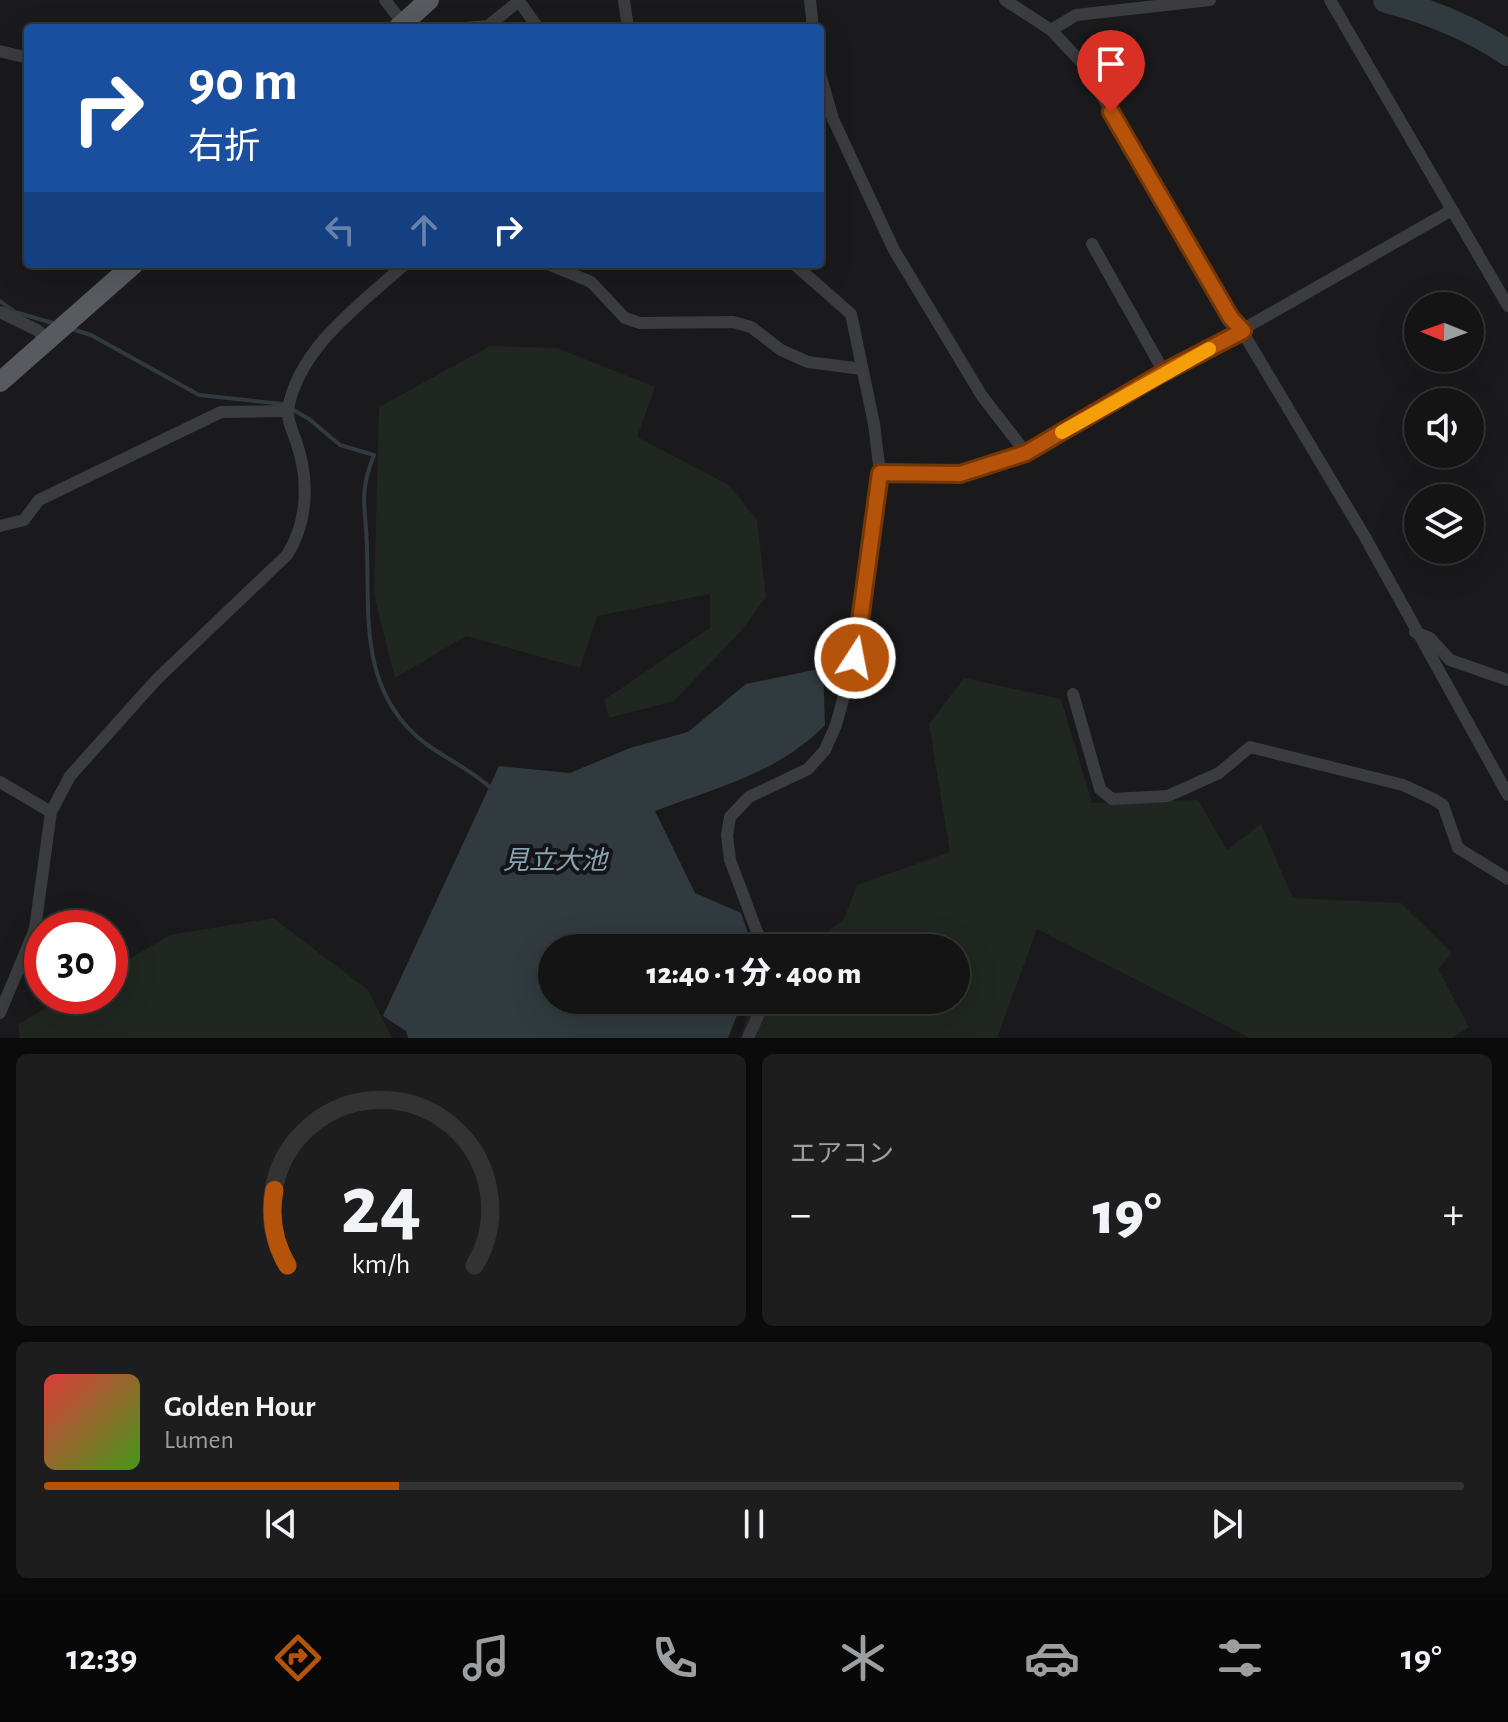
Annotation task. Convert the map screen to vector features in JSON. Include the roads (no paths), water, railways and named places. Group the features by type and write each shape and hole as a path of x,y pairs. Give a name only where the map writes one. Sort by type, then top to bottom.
{"main road":[{"path":"402,24 429,0"},
{"path":"0,382 129,268"}],"street":[{"path":"385,0 399,24"},
{"path":"624,0 627,24"},
{"path":"810,0 813,24"},
{"path":"1005,0 1051,30 1082,63 1231,318 1243,331 1365,537 1508,795"},
{"path":"1051,30 1076,15 1210,0"},
{"path":"1330,0 1508,306"},
{"path":"490,24 519,1 535,24"},
{"path":"0,51 24,57"},
{"path":"824,88 833,119 894,250 982,396 1026,453"},
{"path":"880,473 960,474 1026,453 1452,210"},
{"path":"1092,244 1164,372"},
{"path":"0,1013 35,929 51,812 70,776 157,679 287,555 298,538 303,518 305,468 287,411 304,365 340,323 401,268"},
{"path":"558,268 591,282 625,318 640,323 733,322 751,327 781,350 808,362 862,369"},
{"path":"758,934 730,860 727,835 730,817 749,797 808,769 825,750 836,725 860,637 880,473 851,314 799,268"},
{"path":"0,312 37,330 48,340"},
{"path":"0,526 24,520 39,500 221,412 287,411"},
{"path":"1415,632 1430,638 1450,660 1508,680"},
{"path":"1073,694 1100,789 1112,799 1168,796 1219,773 1250,747 1403,785 1433,799 1443,805 1458,848 1508,879"},
{"path":"0,782 51,812"},
{"path":"748,1038 759,1014"}],"water":[{"name":"見立大池","path":"823,668 825,725 788,755 767,767 723,787 655,811 695,893 741,913 748,934 538,934 538,1014 737,1014 728,1038 408,1038 406,1031 383,1016 499,766 570,773 630,748 688,732 746,684"}],"waterway":[{"path":"1386,0 1449,21 1508,53"},
{"path":"0,301 15,312 56,324"},
{"path":"72,329 91,335 199,395 283,404 309,419 340,445 374,455 364,503 368,619 380,683 390,703 412,732 491,788"}]}
